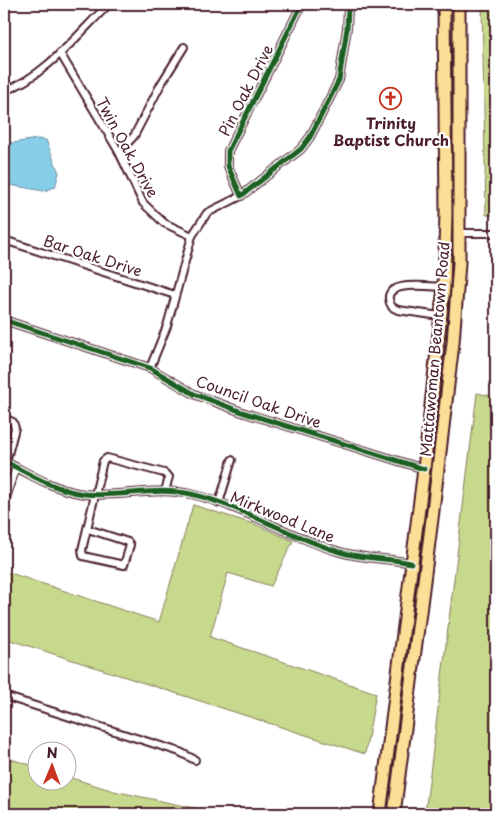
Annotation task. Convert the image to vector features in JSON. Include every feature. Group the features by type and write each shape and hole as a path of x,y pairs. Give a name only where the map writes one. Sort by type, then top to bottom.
{"highway":[{"name":"Mattawoman Beantown Road","path":"380,814 424,469 444,287 446,212 444,4"},
{"name":"Mattawoman Beantown Road","path":"394,814 453,343 460,233 459,4"},
{"path":"435,365 444,349 453,242 460,233 454,221 448,45 443,34"},
{"path":"420,610 418,585 430,480 424,469 434,448 443,384 453,343"}],"street":[{"path":"4,90 28,78 60,53 109,4"},
{"name":"Pin Oak Drive","path":"241,196 228,166 228,151 302,4"},
{"path":"150,368 167,326 192,236 207,213 241,196 301,149 310,137 339,80 347,28 348,9 345,4"},
{"path":"119,152 134,136 161,84 184,48"},
{"name":"Twin Oak Drive","path":"60,53 119,152 143,203 164,223 192,236"},
{"path":"460,233 496,233"},
{"name":"Bar Oak Drive","path":"4,240 175,295"},
{"path":"440,316 398,310 392,306 389,297 392,291 399,287 444,287"},
{"name":"Council Oak Drive","path":"4,320 150,368 194,394 217,403 424,469"},
{"path":"4,418 13,422 15,428 5,461"},
{"path":"88,529 128,542 130,545 124,565 83,556 82,550 103,461 111,458 164,473 169,477 165,491"},
{"path":"219,503 232,460"},
{"name":"Mirkwood Lane","path":"5,461 62,489 94,494 165,491 186,493 219,503 342,553 411,563"},
{"path":"4,504 16,468"},
{"path":"4,696 180,752 195,760"}],"green space":[{"path":"482,4 496,4 496,215 486,215"},
{"path":"477,393 496,397 496,814 425,814"},
{"path":"193,505 257,525 293,541 271,586 228,573 210,637 376,693 365,754 4,638 4,571 159,622"},
{"path":"4,757 28,764 28,790 78,790 78,780 114,791 222,814 4,814"}],"water":[{"path":"37,139 46,140 59,173 55,187 44,191 4,184 4,141 13,143"}],"cycle path":[{"path":"302,4 228,151 228,166 241,196 301,149 310,137 339,80 347,28 348,9 345,4"},
{"path":"4,320 150,368 194,394 242,412 424,469"},
{"path":"4,461 53,485 84,494 111,495 164,491 191,494 229,506 321,546 340,552 411,563"}],"place":[{"name":"Trinity Baptist Church","path":"391,99"}]}
